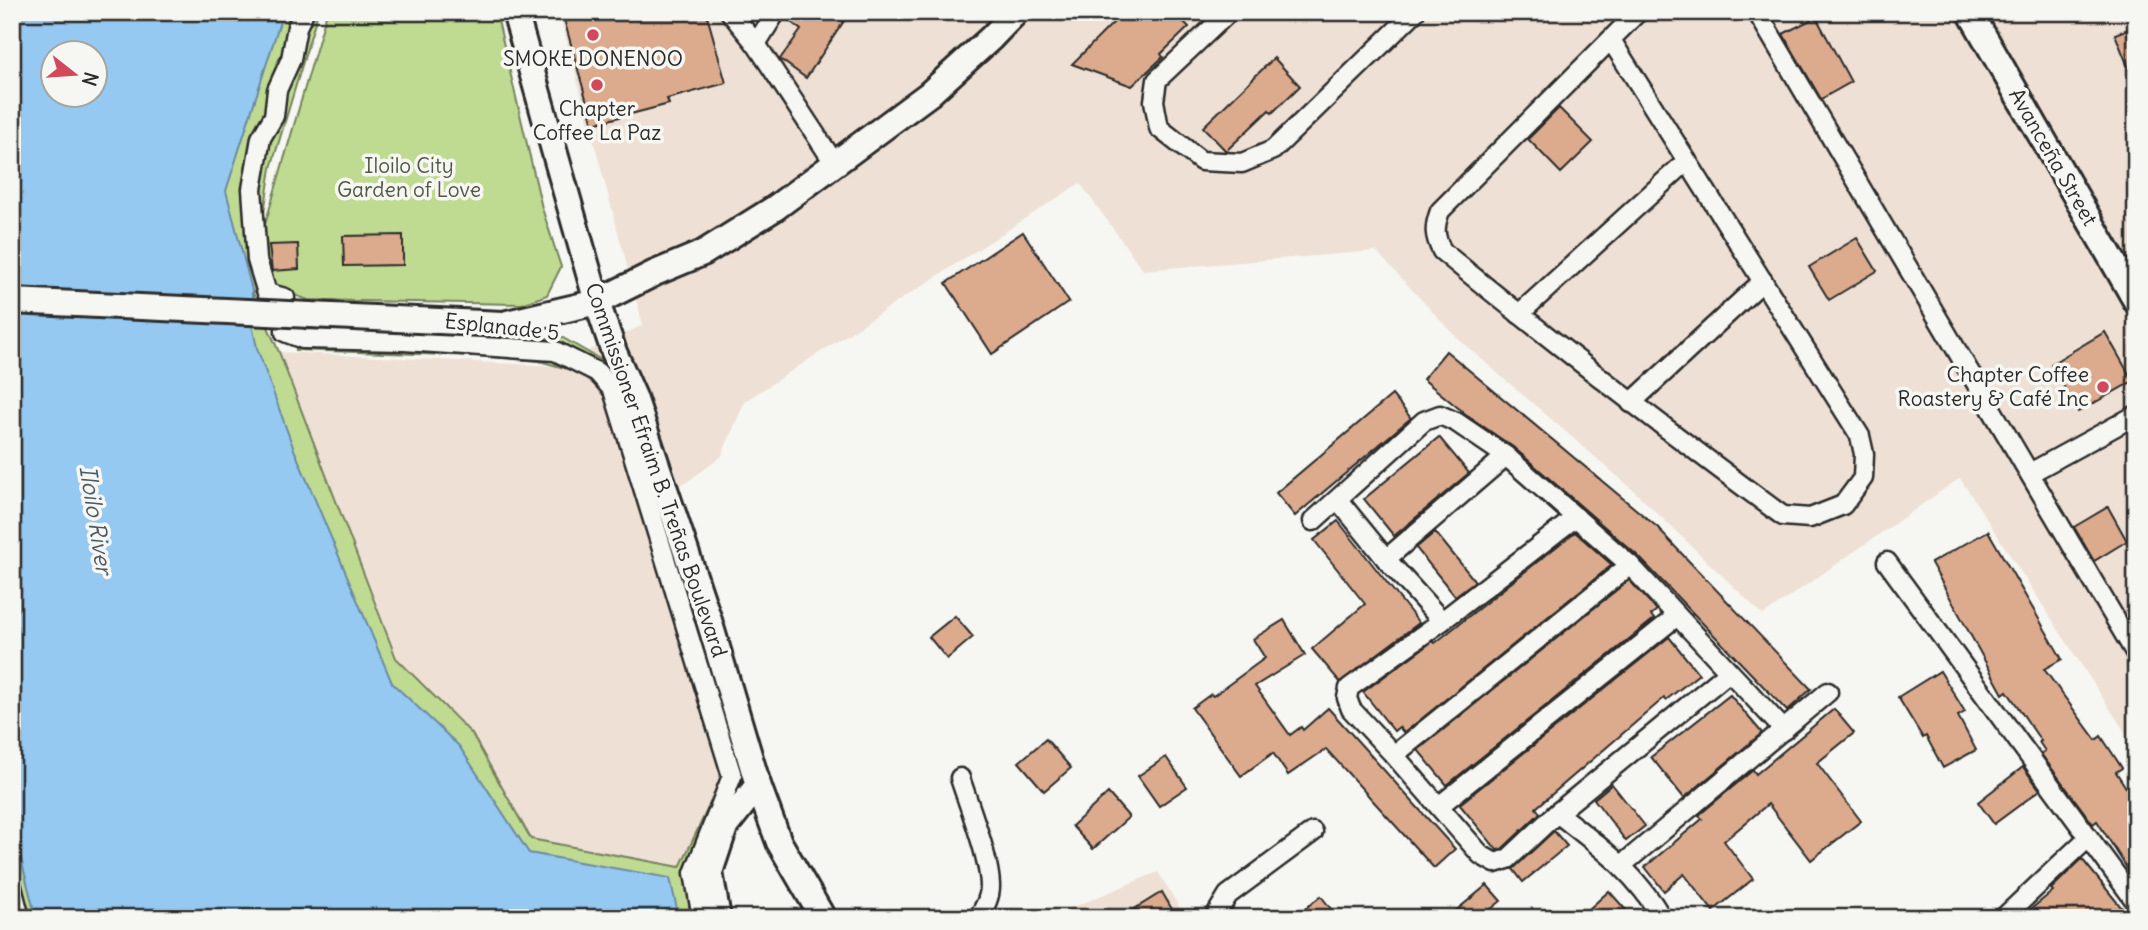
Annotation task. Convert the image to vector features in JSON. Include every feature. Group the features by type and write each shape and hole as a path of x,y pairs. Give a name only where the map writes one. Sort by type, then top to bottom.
{"main road":[{"name":"Commissioner Efraim B. Treñas Boulevard","path":"515,12 597,302 614,352 634,397 708,617 758,785 779,842 823,918"},
{"path":"12,301 503,324 597,302 703,253 775,208 939,85 1016,12"},
{"name":"Avanceña Street","path":"1970,12 2136,301"},
{"path":"718,918 709,872 725,827 758,785"}],"street":[{"name":"Esplanade 5","path":"304,12 297,27 291,59 276,90 274,116 261,138 252,189 257,260 267,293 285,298 285,332 303,339 404,341 555,351 597,372 613,390 732,776 694,873 702,918"},
{"path":"730,12 756,44 835,164"},
{"path":"756,44 776,12"},
{"path":"1229,12 1157,80 1154,102 1159,128 1201,162 1242,163 1273,150 1415,12"},
{"path":"1611,40 1860,436 1864,454 1863,478 1843,505 1810,518 1783,516 1631,403 1519,314 1442,251 1435,237 1435,222 1440,211 1638,12"},
{"path":"1757,12 2136,654"},
{"path":"1519,314 1687,161"},
{"path":"1631,403 1763,281"},
{"path":"1313,521 1424,421 1440,415 1456,422 1506,456 1630,565 1784,730"},
{"path":"2030,473 2136,415"},
{"path":"1386,559 1506,456"},
{"path":"1338,500 1442,621"},
{"path":"1576,517 1442,621 1349,688 1347,698 1351,709 1481,855 1495,863 1508,859 1557,813 1729,672"},
{"path":"1887,562 2136,902"},
{"path":"1394,755 1630,565"},
{"path":"1439,806 1677,616"},
{"path":"1622,865 1828,692"},
{"path":"960,778 986,861 990,889 978,918"},
{"path":"1557,813 1622,865 1648,894 1662,918"},
{"path":"1214,918 1228,895 1313,832"},
{"path":"2003,918 2088,838"},
{"path":"12,887 20,918"}],"shaded area":[{"path":"559,12 2136,12 2136,749 1960,478 1763,615 1631,488 1457,338 1376,251 1143,270 1080,183 745,401 721,457 687,482 638,501 723,776 680,867 531,839 472,734 396,658 279,352 556,366 643,325"},
{"path":"1158,872 1186,918 1047,918"}],"green space":[{"name":"Iloilo City Garden of Love","path":"253,12 318,12 271,168 259,245 327,12 496,12 542,208 561,267 547,295 522,304 308,300 284,291 272,296 252,291 279,352 396,658 472,734 531,839 680,867 723,776 607,395 579,372 539,361 479,356 296,350 297,331 389,331 563,338 608,364 735,769 706,918 476,918 199,266"},
{"path":"12,792 48,918 12,918"}],"water":[{"name":"Iloilo River","path":"12,12 283,12 226,191 252,290 252,325 257,348 293,447 392,683 459,746 529,853 670,878 679,918 36,918 12,824"}],"building":[{"path":"562,12 706,12 726,83 667,99 669,104 593,124"},
{"path":"787,12 850,12 806,78 780,59 801,30 786,18"},
{"path":"1124,12 1174,12 1189,27 1161,54 1163,57 1132,86 1072,64"},
{"path":"1816,17 1851,82 1821,99 1783,34"},
{"path":"2136,26 2136,84 2135,84 2115,34"},
{"path":"1274,58 1300,86 1272,113 1269,110 1226,151 1203,127"},
{"path":"1559,108 1593,142 1561,173 1528,139"},
{"path":"1023,232 1069,302 992,354 946,283"},
{"path":"403,235 403,265 344,266 343,236"},
{"path":"1857,238 1877,271 1829,300 1809,267"},
{"path":"298,244 299,269 272,271 269,245"},
{"path":"2105,332 2133,381 2078,412 2051,364"},
{"path":"1446,351 1662,531 1811,689 1787,711 1638,556 1513,447 1468,416 1423,379"},
{"path":"1392,395 1411,418 1295,516 1276,493"},
{"path":"1439,437 1469,473 1394,536 1364,499"},
{"path":"2108,507 2127,541 2094,561 2074,527"},
{"path":"1338,521 1419,623 1340,682 1312,649 1365,604 1314,540"},
{"path":"1988,531 2062,659 2044,669 2096,740 2101,736 2122,768 2116,772 2136,803 2136,882 2097,821 2093,824 2041,754 2045,751 2039,742 2041,741 2007,691 2003,694 1931,563"},
{"path":"1435,532 1475,581 1455,596 1416,548"},
{"path":"1575,532 1612,565 1404,733 1399,727 1394,731 1363,692 1433,641 1435,643"},
{"path":"1629,580 1657,610 1651,615 1654,619 1447,785 1418,750"},
{"path":"955,616 973,637 947,659 929,637"},
{"path":"1284,620 1305,655 1255,686 1290,735 1301,727 1303,730 1328,708 1455,849 1434,868 1326,749 1288,775 1273,753 1241,776 1192,708 1265,658 1253,639"},
{"path":"1669,637 1699,674 1666,700 1664,698 1536,808 1540,813 1502,849 1497,850 1461,803"},
{"path":"1940,671 1965,712 1958,716 1976,750 1943,768 1926,736 1923,738 1898,697"},
{"path":"1730,695 1762,733 1684,798 1651,757"},
{"path":"1834,709 1854,733 1817,763 1861,821 1811,860 1768,804 1724,841 1753,879 1713,911 1684,874 1664,891 1645,867 1702,819 1699,815 1753,770 1756,774"},
{"path":"1046,739 1071,768 1044,791 1019,762"},
{"path":"1166,757 1187,787 1159,806 1138,776"},
{"path":"2023,767 2040,790 1994,824 1978,802"},
{"path":"1612,784 1645,826 1626,841 1594,799"},
{"path":"1108,793 1129,817 1093,849 1072,826"},
{"path":"1554,831 1567,846 1523,882 1513,869"},
{"path":"2082,859 2130,918 2020,918 2053,891 2051,889"},
{"path":"1487,885 1501,901 1480,918 1447,918"},
{"path":"1609,891 1633,918 1579,918"},
{"path":"1162,892 1177,918 1120,918"},
{"path":"1321,896 1338,918 1293,918"}],"place":[{"name":"SMOKE DONENOO","path":"593,35"},
{"name":"Chapter Coffee La Paz","path":"597,85"},
{"name":"Chapter Coffee Roastery & Café Inc","path":"2103,387"}]}
